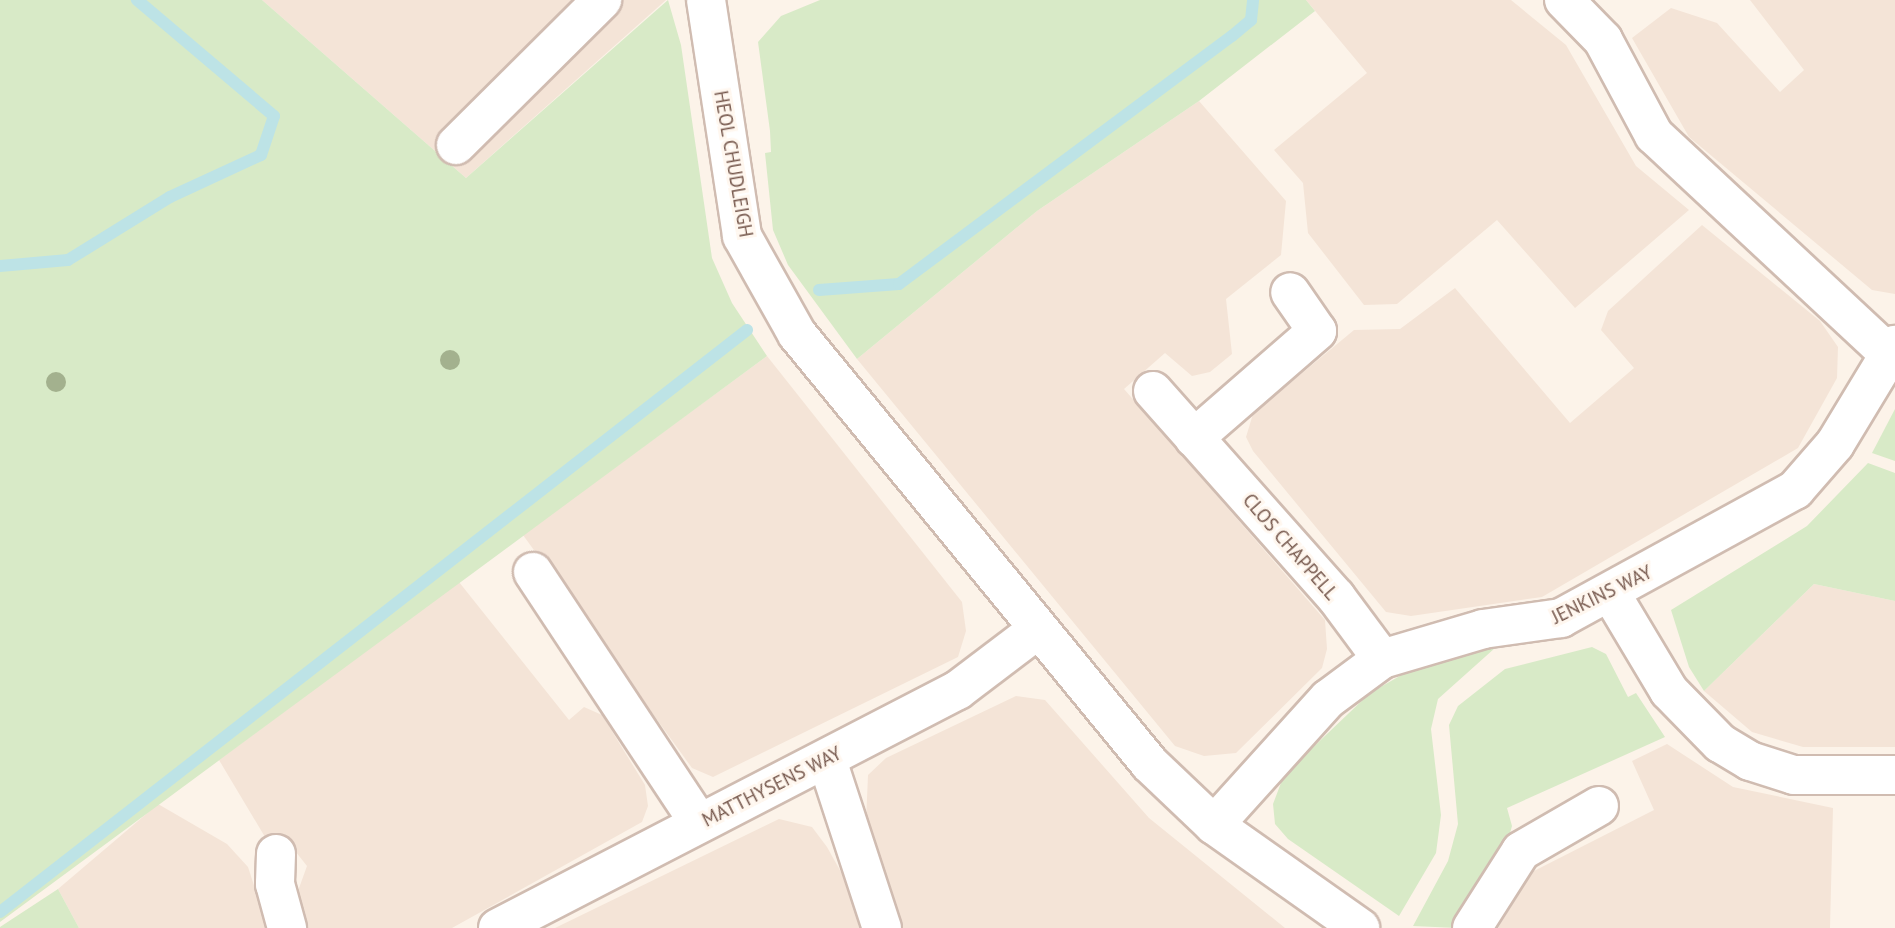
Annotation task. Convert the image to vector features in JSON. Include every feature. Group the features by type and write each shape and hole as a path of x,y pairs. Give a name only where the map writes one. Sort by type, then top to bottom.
{"street":[{"path":"456,145 603,0"},
{"name":"JENKINS WAY","path":"1214,825 1328,699 1382,659 1483,629 1539,625 1611,594 1795,490 1835,444 1891,349 1654,135 1603,40 1564,0"},
{"name":"HEOL CHUDLEIGH","path":"712,2 742,236 768,290 817,359 1037,630 1150,764 1214,825 1360,928"},
{"path":"1195,438 1317,331 1290,292"},
{"name":"CLOS CHAPPELL","path":"1153,391 1336,597 1382,659"},
{"path":"533,572 698,823"},
{"path":"1611,594 1669,691 1720,743 1750,761 1794,775 1895,775"},
{"name":"MATTHYSENS WAY","path":"498,928 958,690 1037,630"},
{"path":"827,760 882,928"},
{"path":"1472,928 1521,851 1599,806"},
{"path":"276,854 275,884 287,928"}],"shaded area":[{"path":"262,0 666,0 466,178"},
{"path":"1306,0 1511,0 1566,45 1636,166 1689,210 1575,308 1497,220 1397,304 1364,305 1308,233 1303,183 1274,150 1367,73"},
{"path":"1750,0 1895,0 1895,294 1872,290 1689,137 1632,38 1671,8 1717,23 1780,92 1804,70"},
{"path":"1199,101 1286,201 1281,255 1226,299 1232,354 1210,372 1192,376 1165,353 1124,389 1325,620 1327,649 1322,668 1236,753 1204,756 1175,746 857,359 1037,211"},
{"path":"1702,225 1820,321 1838,347 1837,378 1798,448 1542,597 1411,616 1386,612 1253,451 1246,437 1253,414 1354,330 1400,329 1455,288 1570,423 1634,368 1601,330 1608,311"},
{"path":"767,356 962,602 966,631 958,657 713,777 692,768 523,535"},
{"path":"459,582 569,720 584,707 602,715 645,785 648,806 642,822 452,928 299,928 294,902 307,866 288,842 265,837 219,760"},
{"path":"1814,584 1895,601 1895,747 1803,747 1752,732 1704,691"},
{"path":"1016,696 1045,700 1149,818 1285,928 899,928 866,822 868,775 886,758"},
{"path":"1667,744 1733,787 1833,808 1830,928 1498,928 1532,872 1654,810 1632,761"},
{"path":"158,804 227,844 248,867 268,928 79,928 58,889"},
{"path":"779,819 812,827 827,847 851,890 859,928 555,928"}],"green space":[{"path":"0,0 262,0 466,178 668,0 681,45 712,258 732,303 767,356 0,922"},
{"path":"820,0 1306,0 1315,11 1199,101 1037,211 857,359 788,265 773,230 765,153 771,152 770,131 758,42 781,16"},
{"path":"1895,409 1895,461 1872,453"},
{"path":"1868,463 1895,473 1895,601 1814,584 1704,691 1689,667 1671,610 1807,526"},
{"path":"1592,647 1606,654 1628,697 1636,693 1665,737 1507,808 1512,826 1505,851 1457,928 1413,926 1448,861 1458,824 1449,725 1458,706 1505,669"},
{"path":"1495,648 1438,699 1431,729 1441,815 1436,853 1399,916 1288,839 1275,824 1273,804 1284,775 1370,693 1419,665"},
{"path":"58,889 79,928 0,928 0,927"}],"waterway":[{"path":"0,266 68,260 170,197 261,155 274,116 137,0"},
{"path":"819,290 899,284 1232,36 1251,20 1253,0"},
{"path":"0,912 747,330"}]}
